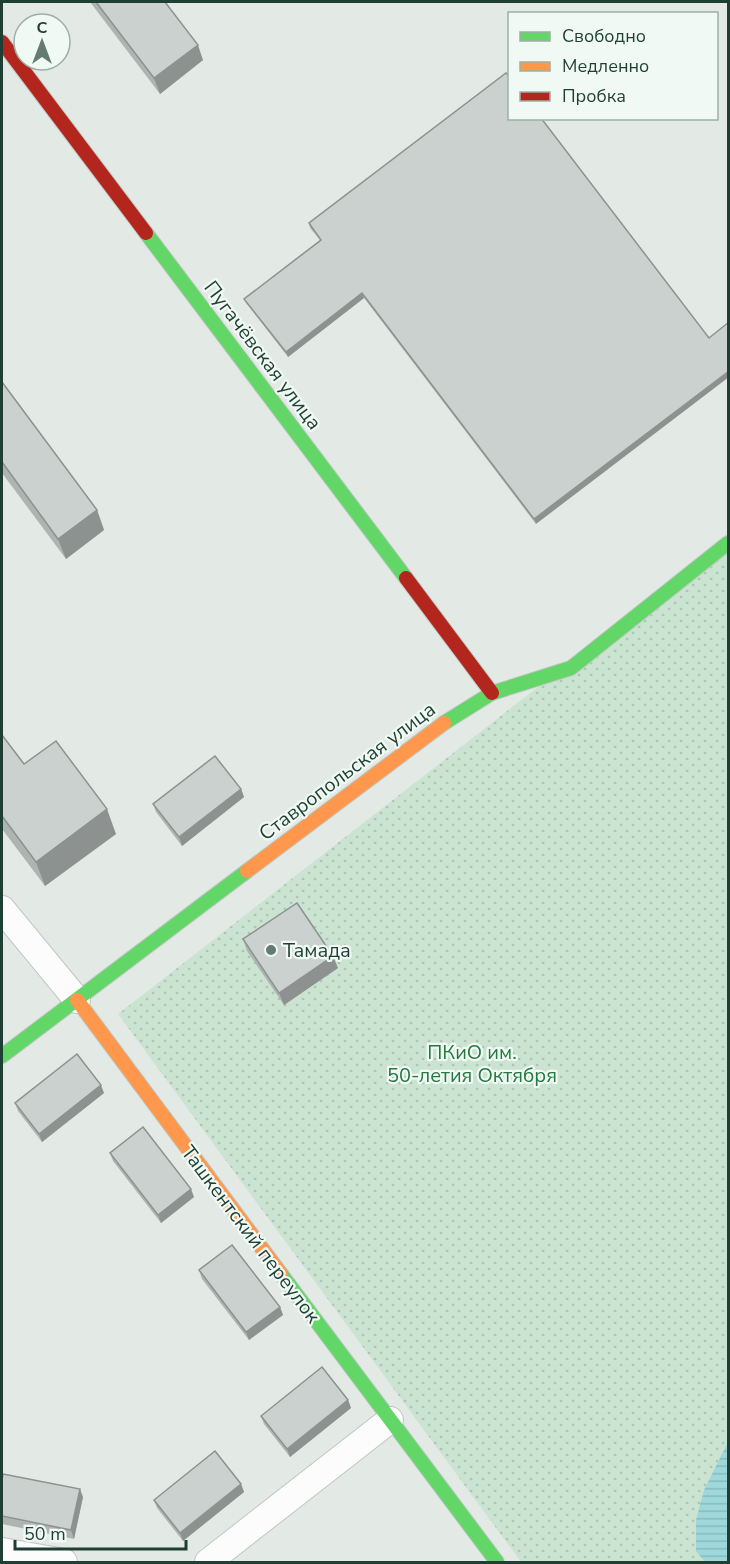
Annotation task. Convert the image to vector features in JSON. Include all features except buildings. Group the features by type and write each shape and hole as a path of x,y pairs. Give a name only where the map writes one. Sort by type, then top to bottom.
{"street":[{"name":"Пугачёвская улица","path":"2,42 492,693"},
{"name":"Ставропольская улица","path":"2,1056 457,713 492,693 571,669 729,543"},
{"name":"Ташкентский переулок","path":"2,909 77,1000 497,1563"},
{"path":"208,1563 390,1420"},
{"path":"2,1551 64,1563"}],"green space":[{"name":"ПКиО им. 50-летия Октября","path":"728,539 728,1562 521,1562 118,1014"}],"water":[{"path":"728,1442 728,1562 705,1562 696,1551 696,1520 704,1490"}],"traffic: fast":[{"path":"146,233 406,578"},
{"path":"444,723 492,693 571,668 728,543"},
{"path":"2,1056 247,871"},
{"path":"281,1274 497,1562"}],"traffic: slow":[{"path":"247,871 444,723"},
{"path":"77,1000 281,1274"}],"traffic: jam":[{"path":"2,42 146,233"},
{"path":"406,578 492,693"}],"place":[{"name":"Тамада","path":"271,950"}]}
